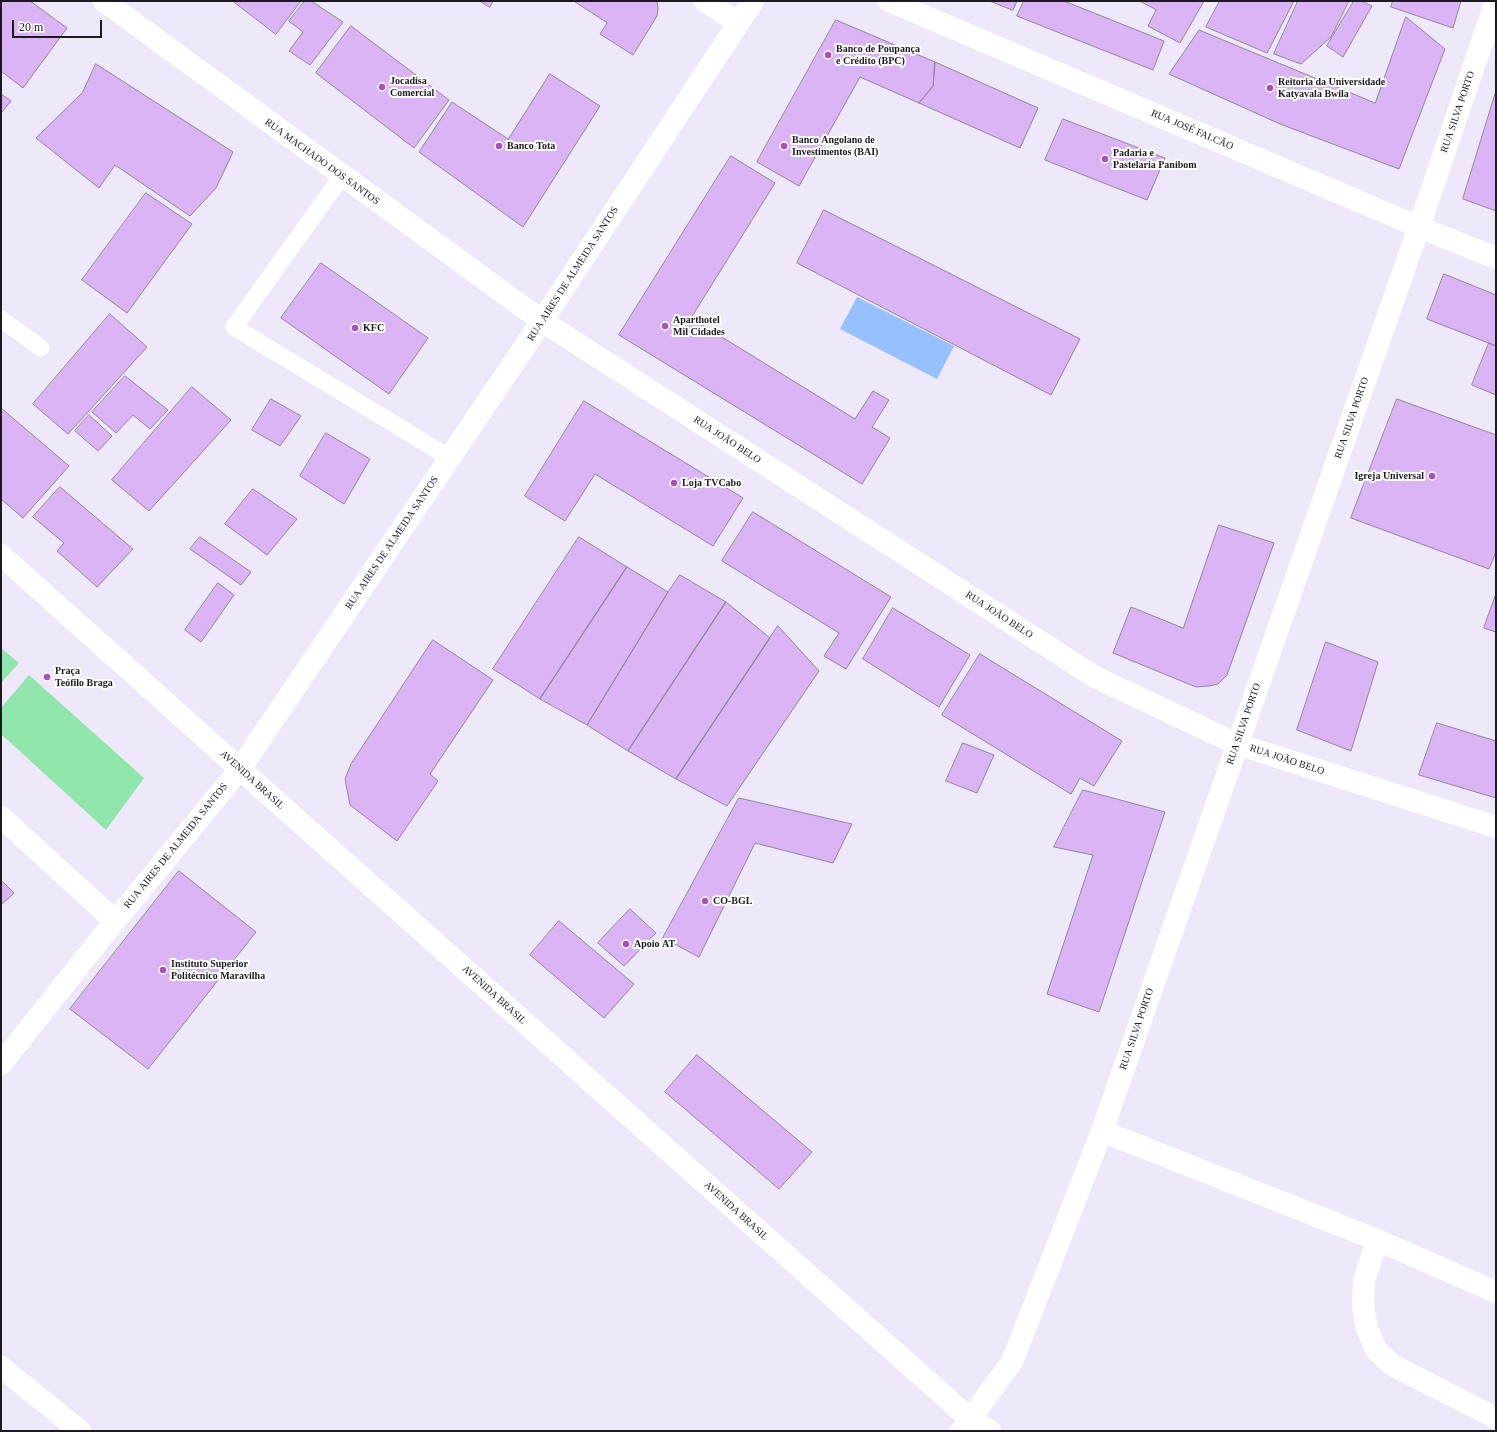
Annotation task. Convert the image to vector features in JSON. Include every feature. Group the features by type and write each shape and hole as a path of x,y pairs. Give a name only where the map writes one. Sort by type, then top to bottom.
{"street":[{"name":"RUA MACHADO DOS SANTOS","path":"104,1 542,321"},
{"path":"705,1 738,23"},
{"name":"RUA AIRES DE ALMEIDA SANTOS","path":"1,1064 115,921 240,769 542,321 753,1"},
{"name":"RUA JOSÉ FALCÃO","path":"889,1 1419,227 1496,258"},
{"name":"RUA SILVA PORTO","path":"966,1425 1012,1362 1102,1131 1419,227 1496,1"},
{"name":"RUA JOÃO BELO","path":"542,321 1095,677 1237,744 1496,827"},
{"name":"AVENIDA BRASIL","path":"1,555 966,1425 990,1431"},
{"path":"1,816 115,921"},
{"path":"1102,1131 1377,1240 1496,1292"},
{"path":"1377,1240 1364,1281 1363,1306 1368,1329 1378,1351 1392,1365 1496,1418"},
{"path":"1,1367 80,1431"}],"lane":[{"path":"342,176 234,327 450,458"},
{"path":"1,319 41,348"}],"green space":[{"path":"1,648 19,663 1,683"},
{"path":"29,675 144,778 106,830 1,734 1,708"}],"water":[{"path":"857,297 954,346 937,379 840,329"}],"building":[{"path":"1,1 30,1 67,28 23,88 1,71"},
{"path":"233,1 301,1 276,34"},
{"path":"305,1 311,1 343,22 310,65 289,51 303,32 289,21"},
{"path":"480,1 493,1 490,7"},
{"path":"574,1 657,1 658,9 657,16 633,55 600,34 607,23"},
{"path":"990,1 1017,1 1013,10"},
{"path":"1024,1 1064,1 1164,41 1153,70 1017,16"},
{"path":"1140,1 1204,1 1180,43 1148,26 1156,10"},
{"path":"1220,1 1294,1 1267,53 1206,27"},
{"path":"1298,1 1349,1 1331,37 1301,64 1274,54"},
{"path":"1354,1 1361,1 1372,6 1343,57 1327,46"},
{"path":"1393,1 1461,1 1453,28 1391,7"},
{"name":"Reitoria da Universidade Katyavala Bwila","path":"1406,17 1445,49 1399,169 1280,124 1169,74 1199,30 1375,103"},
{"path":"836,20 935,62 933,86 919,103 860,77 799,186 757,162"},
{"name":"Jocadisa Comercial","path":"351,26 449,100 414,148 316,73"},
{"path":"935,62 1038,108 1020,148 919,103 933,86"},
{"path":"96,64 233,152 216,188 190,216 115,165 99,188 36,138 82,93"},
{"name":"Banco Tota","path":"550,74 600,106 523,227 419,152 452,102 508,139"},
{"path":"1496,91 1496,211 1463,199"},
{"path":"1,94 11,101 1,113"},
{"name":"Padaria e Pastelaria Panibom","path":"1063,119 1165,158 1147,200 1045,160"},
{"name":"Aparthotel Mil Cidades","path":"731,156 775,183 691,318 855,419 873,391 889,400 872,427 890,438 862,484 619,335"},
{"path":"146,193 192,224 127,313 82,280"},
{"path":"824,210 1080,339 1051,395 797,263"},
{"name":"KFC","path":"321,263 428,338 389,394 281,318"},
{"path":"1444,274 1496,295 1496,346 1427,319"},
{"path":"110,314 147,347 68,434 33,404"},
{"path":"1489,343 1496,346 1496,395 1472,385"},
{"path":"125,376 168,410 150,429 133,415 116,433 92,412"},
{"path":"192,387 231,420 149,511 112,480"},
{"path":"271,399 301,416 280,446 252,430"},
{"name":"Igreja Universal","path":"1397,399 1496,435 1496,552 1489,569 1351,518"},
{"path":"584,401 743,498 713,546 595,474 565,521 525,496"},
{"path":"1,408 69,466 23,518 1,499"},
{"path":"89,415 112,436 98,451 75,431"},
{"path":"326,433 370,459 344,504 300,476"},
{"path":"60,487 133,549 97,587 57,551 64,543 33,517"},
{"path":"253,489 297,519 267,555 225,524"},
{"path":"753,512 891,597 846,669 824,656 839,633 722,561"},
{"path":"1219,525 1274,543 1227,675 1218,684 1196,687 1113,653 1131,607 1183,628"},
{"path":"200,537 251,572 241,585 190,549"},
{"path":"579,537 627,567 540,699 493,669"},
{"path":"627,567 668,592 587,725 540,699"},
{"path":"680,575 726,602 628,751 587,725 668,592"},
{"path":"218,583 234,595 201,642 185,630"},
{"path":"1496,594 1496,632 1484,628"},
{"path":"726,602 770,638 676,779 628,751"},
{"path":"893,608 970,655 939,707 863,659"},
{"path":"778,626 819,671 727,806 676,779"},
{"path":"433,640 493,680 430,774 438,781 397,841 350,805 345,779 351,764"},
{"path":"1326,642 1378,662 1351,751 1297,730"},
{"path":"980,654 1122,741 1094,786 1080,778 1071,794 942,715"},
{"path":"1437,723 1496,741 1496,798 1419,775"},
{"path":"963,743 994,755 977,793 946,781"},
{"path":"1083,790 1165,812 1099,1012 1047,994 1093,855 1054,847"},
{"name":"CO-BGL","path":"739,798 852,824 833,863 755,843 699,957 663,938"},
{"name":"Instituto Superior Politécnico Maravilha","path":"179,871 256,932 148,1069 70,1009"},
{"path":"1,880 14,893 1,905"},
{"path":"630,909 656,933 624,966 598,943"},
{"path":"559,921 634,984 604,1018 530,955"},
{"path":"697,1055 812,1152 779,1189 665,1092"}],"place":[{"name":"Banco de Poupança e Crédito (BPC)","path":"828,55"},
{"name":"Jocadisa Comercial","path":"382,87"},
{"name":"Reitoria da Universidade Katyavala Bwila","path":"1270,88"},
{"name":"Banco Tota","path":"499,146"},
{"name":"Banco Angolano de Investimentos (BAI)","path":"784,146"},
{"name":"Padaria e Pastelaria Panibom","path":"1105,159"},
{"name":"Aparthotel Mil Cidades","path":"665,326"},
{"name":"KFC","path":"355,328"},
{"name":"Igreja Universal","path":"1432,476"},
{"name":"Loja TVCabo","path":"674,483"},
{"name":"Praça Teófilo Braga","path":"47,677"},
{"name":"CO-BGL","path":"705,901"},
{"name":"Apoio AT","path":"626,944"},
{"name":"Instituto Superior Politécnico Maravilha","path":"163,970"}]}
